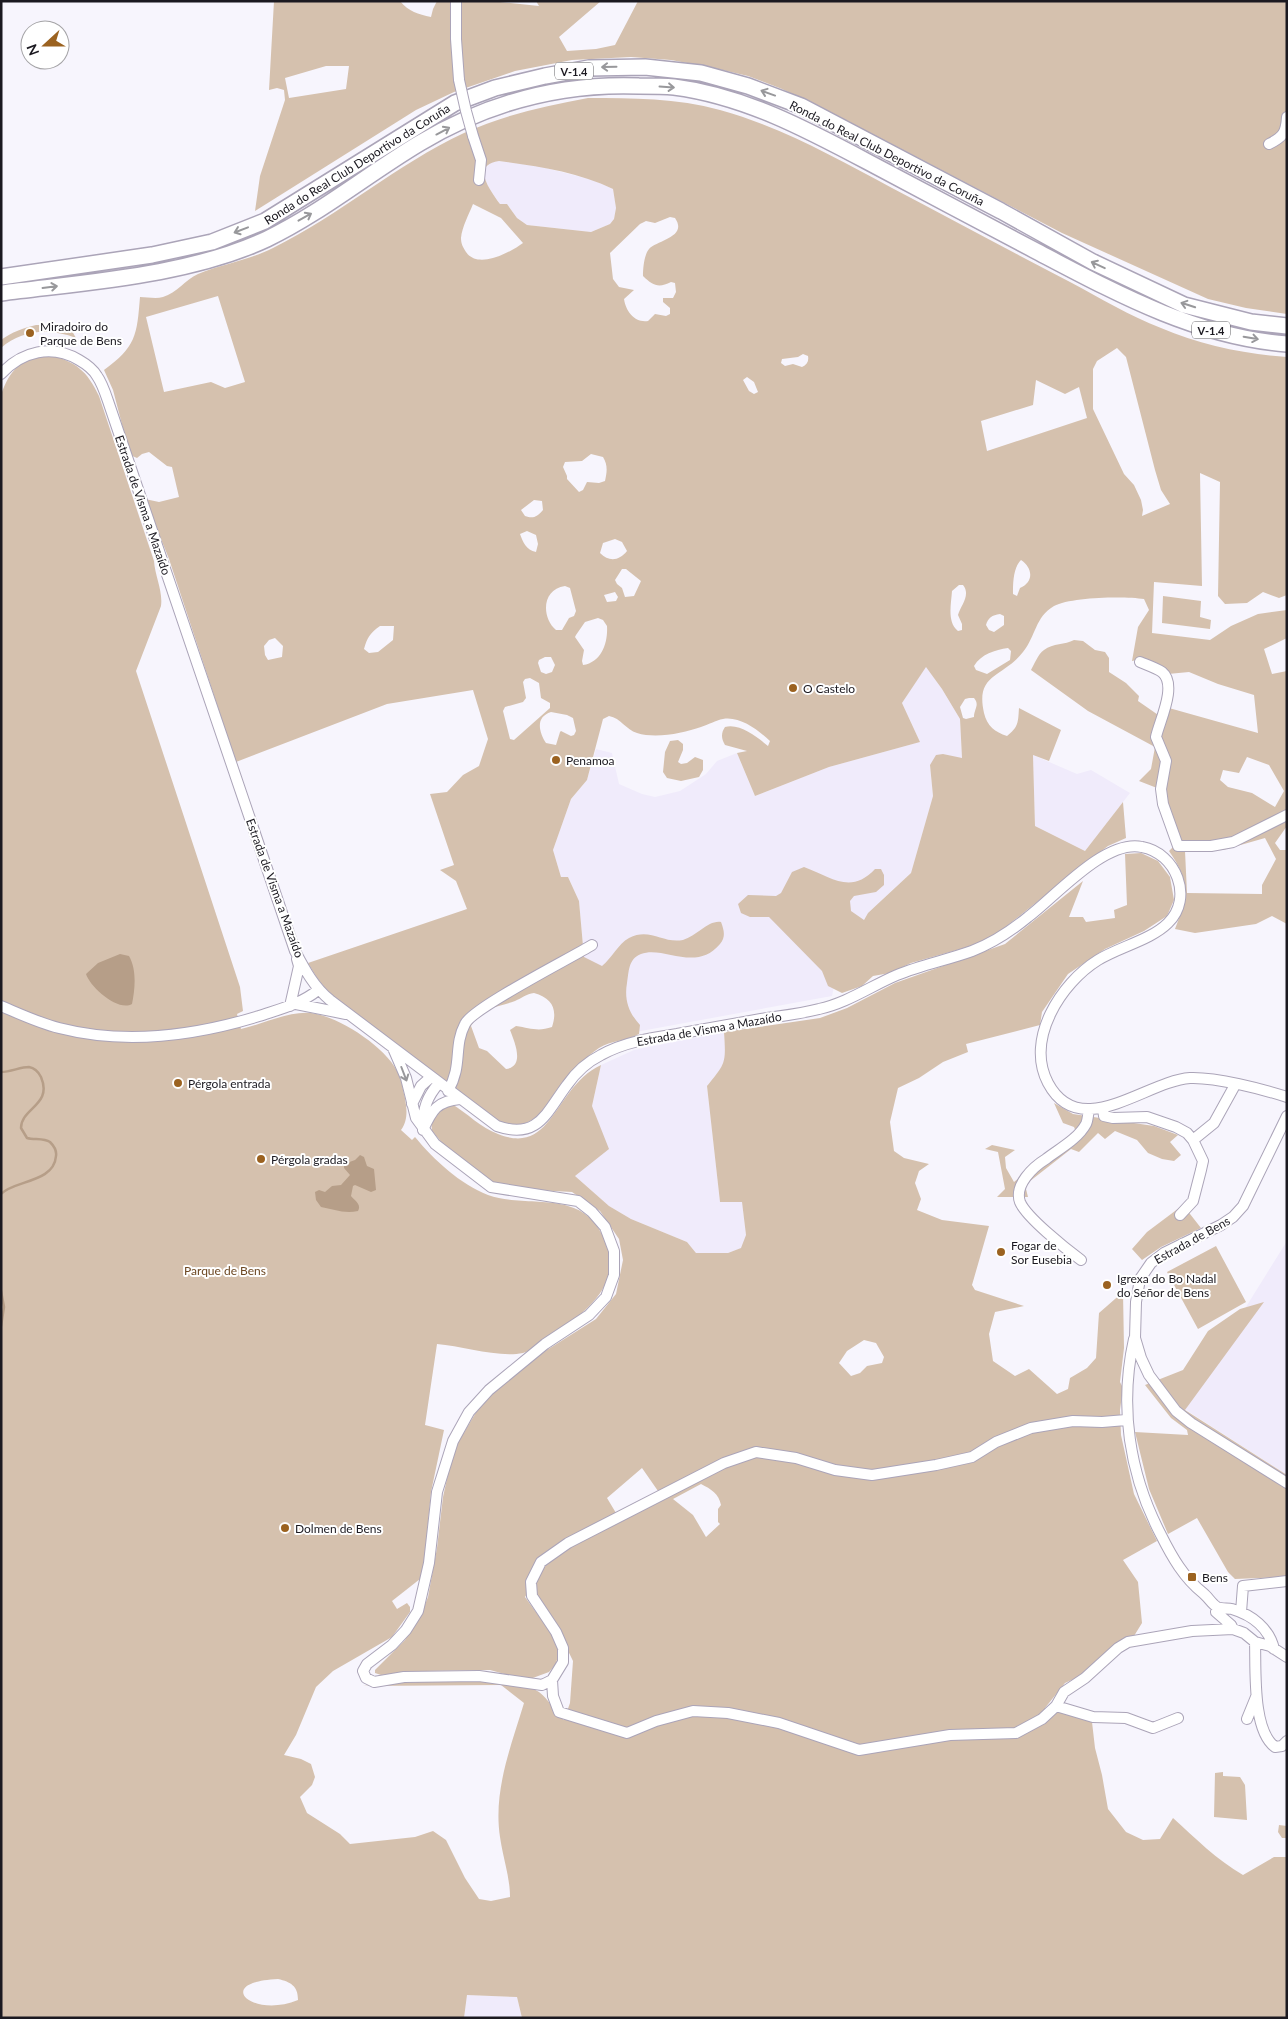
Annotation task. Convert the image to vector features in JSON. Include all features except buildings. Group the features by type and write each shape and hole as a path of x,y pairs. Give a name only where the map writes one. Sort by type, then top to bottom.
{"highway":[{"name":"Ronda do Real Club Deportivo da Coruña","path":"1,277 152,255 212,242 265,221 455,103 495,88 545,76 589,68 645,67 701,72 748,86 801,106 1001,211 1093,262 1184,305 1251,322 1287,326"},
{"name":"Ronda do Real Club Deportivo da Coruña","path":"1,293 112,279 176,268 228,254 266,239 313,213 418,144 445,129 483,112 524,99 561,89 606,85 674,87 739,102 797,124 1087,278 1181,322 1225,333 1287,344"}],"street":[{"path":"456,1 459,80 473,136 482,160 480,180"},
{"path":"1269,144 1281,138 1286,127 1287,117"},
{"name":"Estrada de Visma a Mazaído","path":"1,374 9,366 25,356 49,350 62,352 81,361 96,374 102,384 295,951 318,990 496,1126 514,1130 528,1129 542,1120 568,1083 582,1067 613,1049 666,1035 832,1006 897,975 957,956 995,940 1027,918 1112,850 1127,846 1144,847 1156,852 1168,861"},
{"path":"1140,662 1162,672 1167,679 1166,707 1156,737 1166,762 1161,789 1162,804 1178,846"},
{"path":"1178,846 1211,846 1233,842 1287,815"},
{"path":"1178,846 1168,861 1174,869 1179,882 1180,898 1177,912 1166,925 1097,961 1086,969 1059,998 1044,1032 1041,1051 1043,1069 1051,1088 1059,1098 1068,1104 1089,1109 1103,1109 1172,1082 1201,1078 1287,1097"},
{"path":"448,1090 455,1079 459,1060 458,1041 465,1022 491,1003 592,945"},
{"path":"293,1005 299,966 295,951"},
{"path":"1,1006 50,1025 81,1033 140,1037 206,1030 293,1005 318,990"},
{"path":"293,1005 347,1014"},
{"path":"392,1045 406,1078 416,1118 435,1144 491,1187 578,1202 592,1212 605,1227 614,1251 614,1275 606,1298 589,1315 545,1344 489,1390 470,1412 453,1441 437,1492 429,1563 418,1610 406,1630 392,1646 367,1664 363,1671 366,1678 374,1682 404,1677 479,1676 542,1685 552,1680 563,1662 563,1648 556,1632 532,1596 531,1582 541,1562 568,1544 724,1463 756,1452 796,1458 835,1470 872,1475 972,1457 996,1442 1031,1428 1073,1421 1102,1422 1126,1420"},
{"path":"423,1130 423,1113 435,1080"},
{"path":"412,1104 421,1086 435,1080"},
{"path":"1193,1140 1214,1123 1235,1085"},
{"path":"423,1130 431,1113 438,1105 460,1099"},
{"path":"1080,1260 1033,1218 1020,1203 1019,1193 1021,1183 1041,1162 1070,1142 1086,1124 1089,1109"},
{"path":"1103,1109 1104,1116 1113,1118 1147,1117 1187,1133 1193,1140 1203,1161 1202,1170 1193,1202 1180,1215"},
{"name":"Estrada de Bens","path":"1287,1116 1243,1206 1233,1217 1221,1225 1164,1253 1150,1263 1140,1279 1136,1302 1135,1338 1140,1358 1176,1411 1191,1423 1287,1483"},
{"path":"1135,1338 1129,1361 1126,1420 1134,1467 1143,1497 1155,1525 1172,1558 1196,1588 1217,1607 1241,1612 1267,1631 1272,1639 1274,1649"},
{"path":"1129,1361 1140,1358"},
{"path":"1129,1377 1140,1358"},
{"path":"1129,1377 1140,1373 1150,1375"},
{"path":"1241,1612 1243,1586 1287,1581"},
{"path":"1217,1607 1216,1612 1231,1625 1233,1630"},
{"path":"552,1680 553,1696 560,1712 627,1733 656,1721 692,1711 728,1713 779,1723 859,1750 950,1734 1016,1733 1042,1719 1056,1706 1064,1692 1085,1678 1109,1655 1128,1642 1192,1631 1233,1630 1244,1633 1255,1642 1274,1649 1287,1657"},
{"path":"1255,1642 1260,1720 1268,1742 1276,1747 1282,1746 1287,1741"},
{"path":"1247,1719 1257,1695"},
{"path":"1056,1706 1093,1717 1126,1718 1153,1728 1178,1718"}],"shaded area":[{"path":"499,161 538,166 593,180 613,189 616,208 614,219 610,224 591,232 527,225 517,218 507,204 500,204 483,175 491,162"},
{"path":"926,666 960,719 962,759 943,754 930,765 933,796 911,873 868,913 840,958 832,996 630,1033 584,957 579,901 568,877 561,877 553,850 571,799 587,780 596,749 612,753 619,784 642,794 655,797 680,791 706,774 717,761 737,753 755,796 829,767 920,742 902,703"},
{"path":"1033,755 1077,774 1091,770 1130,793 1085,851 1035,826"},
{"path":"120,954 129,956 134,973 132,1004 126,1006 119,1005 105,997 93,985 86,974 98,963"},
{"path":"724,1032 726,1057 721,1069 707,1086 720,1202 742,1202 746,1235 742,1248 728,1253 696,1253 687,1242 631,1219 609,1206 575,1176 608,1149 592,1106 601,1065 634,1050"},
{"path":"360,1155 364,1157 367,1166 374,1169 376,1190 371,1192 355,1185 353,1186 351,1196 358,1204 358,1211 343,1212 321,1207 316,1200 315,1192 319,1190 325,1192 332,1186 341,1185 350,1175 344,1168 344,1164 355,1160"},
{"path":"1287,1241 1287,1475 1183,1408"},
{"path":"467,1995 517,1997 522,2018 464,2018"}],"green space":[{"path":"274,1 400,1 414,12 431,17 437,1 490,1 539,6 536,1 601,1 559,37 567,51 596,49 615,45 638,1 1287,1 1287,314 1246,308 1208,299 1062,233 782,89 748,76 671,60 631,57 572,60 515,71 454,92 416,110 255,211 260,176 285,100 284,90 277,88 269,90","holes":["326,66 349,66 346,89 289,98 285,78"]},
{"path":"588,98 638,99 687,103 720,110 765,125 829,155 1115,307 1149,323 1207,344 1255,354 1287,357 1287,595 1279,598 1263,592 1247,603 1225,604 1218,596 1220,482 1200,473 1202,586 1154,582 1152,633 1210,640 1231,626 1258,614 1287,610 1287,638 1264,649 1272,674 1287,671 1287,826 1275,843 1280,850 1287,850 1287,924 1272,916 1256,924 1195,933 1175,929 1185,898 1184,881 1169,851 1175,845 1157,788 1139,781 1151,769 1155,747 1088,711 1031,670 1044,650 1074,640 1083,641 1095,650 1105,652 1109,658 1109,672 1126,683 1139,696 1138,701 1164,719 1169,708 1258,733 1254,695 1218,684 1189,672 1168,674 1141,659 1132,661 1138,627 1149,610 1144,599 1098,598 1062,603 1048,610 1039,621 1031,640 1023,652 987,683 983,690 982,700 987,722 992,728 1007,736 1016,727 1019,708 1061,730 1049,761 1033,755 1035,826 1085,851 1123,802 1126,838 1108,846 1003,929 978,944 911,963 890,973 873,976 862,986 842,993 828,986 822,971 769,917 750,917 741,913 738,904 748,895 776,896 781,893 792,872 804,867 832,879 849,882 858,881 875,869 881,869 884,875 884,885 876,892 854,896 850,901 851,911 864,920 868,913 911,873 933,796 930,765 936,755 943,754 962,758 960,719 926,667 902,703 920,742 829,767 755,796 737,753 747,751 725,745 722,738 725,727 731,726 748,732 768,746 770,741 748,725 736,720 723,719 686,731 645,735 633,731 613,717 609,716 603,719 587,780 571,799 553,850 561,877 568,877 579,901 584,957 602,966 618,947 629,938 643,934 669,940 683,940 716,922 721,922 724,936 720,944 711,952 701,957 690,958 650,952 637,956 631,962 626,995 630,1011 640,1025 639,1034 599,1048 570,1073 544,1109 530,1121 522,1124 500,1122 329,993 308,963 467,909 456,881 440,870 454,865 430,794 447,792 463,775 479,766 488,739 473,690 387,704 236,762 169,559 145,499 159,502 179,497 172,467 167,466 149,452 137,458 130,455 113,390 104,370 123,354 133,339 138,321 140,297 163,297 173,293 198,274 255,256 273,248 322,220 415,159 464,133 509,116","holes":["499,161 543,168 586,178 613,189 616,208 614,219 610,224 591,232 527,225 517,218 507,204 500,204 488,186 484,173 490,163","473,204 501,218 523,243 511,251 494,258 478,259 471,257 461,242 466,221","670,217 675,218 678,230 675,234 649,249 645,258 643,273 643,276 656,285 675,283 676,292 673,298 663,298 663,302 670,308 670,314 666,316 655,314 648,321 639,320 632,316 624,299 634,290 619,287 613,279 610,253 640,224 646,221 655,223","218,296 245,382 225,388 211,382 164,392 146,317","1117,348 1126,357 1155,470 1161,490 1170,504 1142,516 1141,500 1134,485 1124,474 1093,409 1093,369 1097,361","803,354 808,356 807,363 802,367 793,364 785,366 781,363 782,359 798,357","747,377 754,382 758,392 754,394 749,391 743,380","1036,380 1065,394 1079,387 1087,418 987,451 981,421 1033,405","591,454 603,457 605,460 607,469 605,481 599,483 587,482 583,490 579,492 567,479 563,467 565,462 582,461","534,500 542,501 543,510 537,516 525,516 521,510","527,531 536,535 538,544 536,552 527,548 520,534","615,539 622,542 627,551 621,557 607,558 600,553 603,543","1021,560 1030,571 1030,579 1020,588 1017,596 1013,594 1016,567","622,569 626,569 641,581 634,596 625,597 622,588 615,580","959,585 963,585 966,596 958,615 962,624 962,630 958,631 952,623 952,591","565,586 570,588 576,611 562,630 556,630 548,618 546,611 548,598 557,588","615,592 618,597 616,601 607,602 604,595","1000,614 1004,616 1004,625 994,632 989,630 986,625 991,617","598,618 603,620 607,626 607,632 605,645 599,656 590,663 583,665 584,650 575,637 576,635 585,622","380,626 394,626 393,640 378,652 369,653 364,649 369,636","275,638 283,646 282,657 268,660 265,655 264,646 269,640","1008,648 1011,651 1010,660 987,674 976,670 974,666 980,658 989,653","545,657 551,657 555,665 552,672 546,674 541,672 538,663 539,660","530,678 539,683 541,698 550,703 550,708 514,740 510,739 503,711 505,707 523,702 526,698 523,682 525,679","974,698 977,705 974,717 963,718 960,707 965,699","551,712 573,718 576,731 571,736 561,731 556,745 546,743 540,730 542,717","1247,757 1269,765 1284,791 1275,807 1252,793 1228,787 1220,780 1223,770 1239,773","1265,838 1276,859 1262,885 1262,894 1187,893 1185,851 1223,850","534,993 549,1001 554,1010 554,1021 552,1027 530,1029 516,1026 510,1030 516,1047 517,1059 512,1067 506,1069 487,1051 479,1048 471,1026 485,1011 515,1001"]},
{"path":"36,325 50,325 72,331 76,338 57,333 37,332 18,337 1,348 1,340 5,337"},
{"name":"Parque de Bens","path":"48,355 66,360 80,368 95,387 154,561 161,595 161,606 136,671 240,987 243,1011 237,1014 241,1029 302,1013 322,1015 349,1027 362,1035 385,1055 399,1075 406,1107 406,1119 401,1130 412,1140 415,1137 430,1154 467,1185 488,1195 520,1201 552,1203 581,1211 593,1221 603,1236 609,1253 610,1268 606,1282 599,1295 578,1317 530,1350 523,1353 503,1354 437,1344 425,1425 444,1430 431,1492 424,1565 420,1579 392,1601 397,1609 407,1603 410,1607 410,1612 392,1637 333,1671 316,1687 296,1735 284,1755 301,1759 311,1764 315,1777 312,1785 300,1797 307,1813 340,1834 350,1844 415,1837 433,1831 446,1840 465,1878 479,1899 491,1901 510,1897 498,1820 499,1803 504,1769 524,1703 501,1685 363,1686 449,1681 501,1683 520,1686 539,1692 564,1720 570,1703 573,1661 555,1624 539,1602 533,1584 525,1597 554,1637 559,1651 556,1664 549,1672 530,1679 490,1670 426,1671 381,1675 375,1673 375,1670 405,1640 420,1617 428,1597 437,1548 443,1497 453,1451 481,1404 528,1362 596,1319 616,1294 623,1260 619,1239 600,1211 572,1192 518,1189 492,1182 443,1144 432,1131 431,1119 440,1110 452,1104 498,1134 512,1138 523,1138 533,1135 548,1122 580,1080 601,1065 592,1106 609,1149 575,1176 609,1206 631,1219 687,1242 696,1253 728,1253 741,1248 746,1235 742,1202 720,1202 707,1086 718,1072 725,1057 724,1032 820,1018 847,1008 895,983 1005,944 1083,881 1069,917 1083,917 1086,922 1115,918 1114,910 1127,905 1125,854 1141,853 1158,861 1170,877 1174,900 1167,916 1144,931 1105,949 1068,974 1042,1012 1040,1025 966,1044 968,1052 943,1062 919,1078 898,1088 890,1122 894,1151 904,1158 929,1164 919,1171 915,1183 921,1199 917,1210 942,1220 989,1226 972,1285 975,1290 1024,1306 995,1312 989,1334 993,1361 1015,1376 1029,1369 1057,1394 1068,1389 1070,1378 1087,1368 1096,1358 1099,1313 1123,1292 1124,1348 1120,1382 1123,1388 1120,1410 1121,1435 1134,1494 1157,1541 1123,1560 1138,1582 1142,1623 1134,1636 1107,1652 1078,1677 1065,1683 1045,1708 1087,1718 1092,1722 1095,1748 1108,1809 1126,1832 1143,1840 1160,1839 1173,1818 1215,1856 1243,1875 1274,1857 1287,1857 1287,2018 522,2018 517,1997 467,1995 464,2018 1,2018 1,395 8,378 18,367 31,359","holes":["864,1340 876,1343 884,1357 882,1363 867,1366 860,1373 851,1376 839,1363 847,1351","642,1468 658,1491 616,1513 607,1498","701,1484 705,1486 714,1492 720,1501 721,1505 718,1509 718,1522 720,1524 706,1537 693,1515 673,1499","278,1979 287,1982 293,1985 297,1991 298,2000 281,2005 266,2005 246,1998 243,1992 247,1986"]},
{"path":"1163,596 1201,601 1200,617 1211,620 1210,629 1162,623"},
{"path":"678,740 683,744 683,750 678,762 681,764 687,763 695,757 703,760 703,770 699,777 681,781 667,778 663,772 665,752 670,741"},
{"path":"1054,1103 1073,1114 1154,1126 1178,1135 1170,1142 1181,1155 1174,1161 1162,1159 1148,1153 1137,1140 1115,1131 1105,1139 1098,1133 1079,1152 1071,1149 1025,1185 1028,1197 997,1197 1005,1189 998,1152 985,1149 992,1145 1015,1150 1005,1157 1006,1168 1014,1182 1076,1132 1074,1127 1063,1123"},
{"path":"1183,1205 1201,1228 1161,1247 1142,1260 1132,1249 1147,1232"},
{"path":"1216,1246 1246,1302 1198,1329 1167,1272"},
{"path":"1264,1302 1185,1410 1287,1475 1287,1577 1235,1579 1228,1572 1197,1518 1168,1534 1149,1489 1135,1432 1188,1435 1187,1430 1171,1418 1145,1385 1183,1370 1208,1331 1240,1309"},
{"path":"1223,1772 1223,1776 1240,1777 1245,1785 1247,1820 1214,1817 1215,1773"},
{"path":"1279,1825 1287,1826 1287,1838 1282,1838 1278,1832"}],"waterway":[{"path":"1,1072 29,1067 39,1073 44,1086 43,1094 22,1121 21,1128 27,1138 50,1142 55,1148 56,1154 54,1165 48,1171 33,1180 7,1189 1,1194"},
{"path":"1,1291 4,1307 1,1326"}],"place":[{"name":"Miradoiro do Parque de Bens","path":"30,333"},
{"name":"O Castelo","path":"793,688"},
{"name":"Penamoa","path":"556,760"},
{"name":"Pérgola entrada","path":"178,1083"},
{"name":"Pérgola gradas","path":"261,1159"},
{"name":"Fogar de Sor Eusebia","path":"1001,1252"},
{"name":"Igrexa do Bo Nadal do Señor de Bens","path":"1107,1285"},
{"name":"Dolmen de Bens","path":"285,1528"},
{"name":"Bens","path":"1192,1577"}]}
